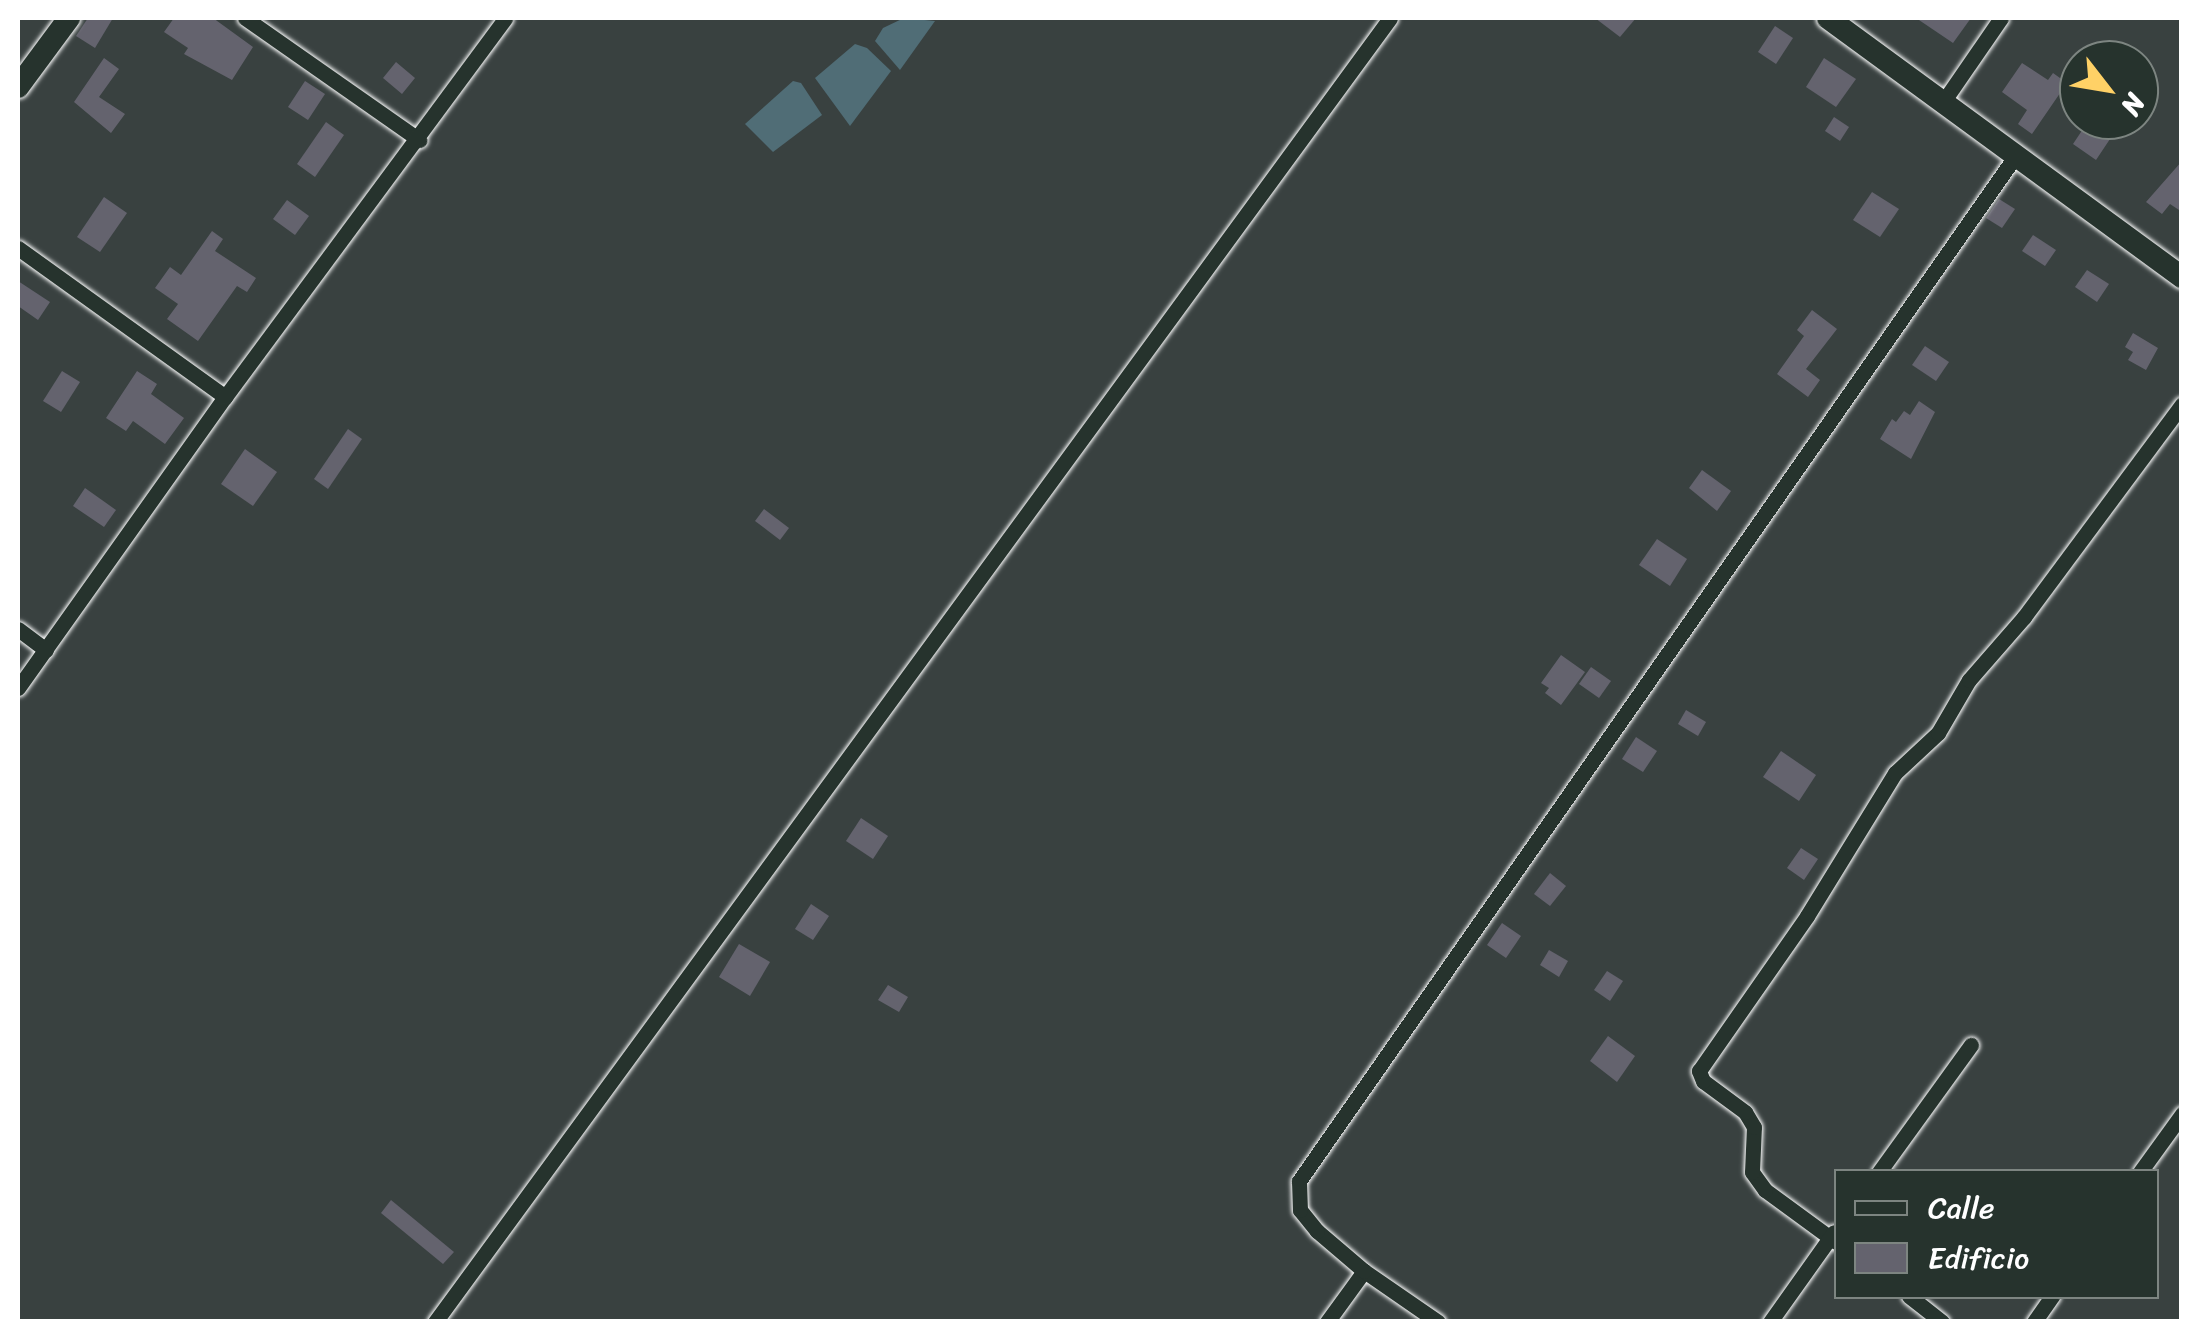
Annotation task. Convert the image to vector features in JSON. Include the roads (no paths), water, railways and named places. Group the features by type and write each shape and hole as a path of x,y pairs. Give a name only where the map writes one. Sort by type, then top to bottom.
{"main road":[{"path":"18,87 68,18"},
{"path":"1828,18 2182,277"}],"street":[{"path":"245,18 419,140"},
{"path":"18,688 225,397 506,18"},
{"path":"435,1322 1390,18"},
{"path":"1943,102 2001,18"},
{"path":"1438,1322 1364,1271 1317,1231 1300,1210 1299,1181 2016,155"},
{"path":"18,248 225,397"},
{"path":"1834,1235 1765,1190 1752,1172 1754,1127 1745,1112 1703,1081 1700,1071 1806,916 1896,773 1938,733 1969,680 2024,617 2182,404"},
{"path":"18,629 46,650"},
{"path":"1881,1169 1971,1045"},
{"path":"2142,1169 2182,1114"},
{"path":"1770,1322 1834,1237"},
{"path":"1327,1322 1364,1271"},
{"path":"1913,1299 1942,1322"},
{"path":"2034,1322 2050,1299"}],"water":[{"path":"904,18 935,21 900,70 875,41 883,28"},
{"path":"855,44 867,48 891,71 850,126 815,78"},
{"path":"793,81 801,83 822,115 773,152 745,124"}]}
